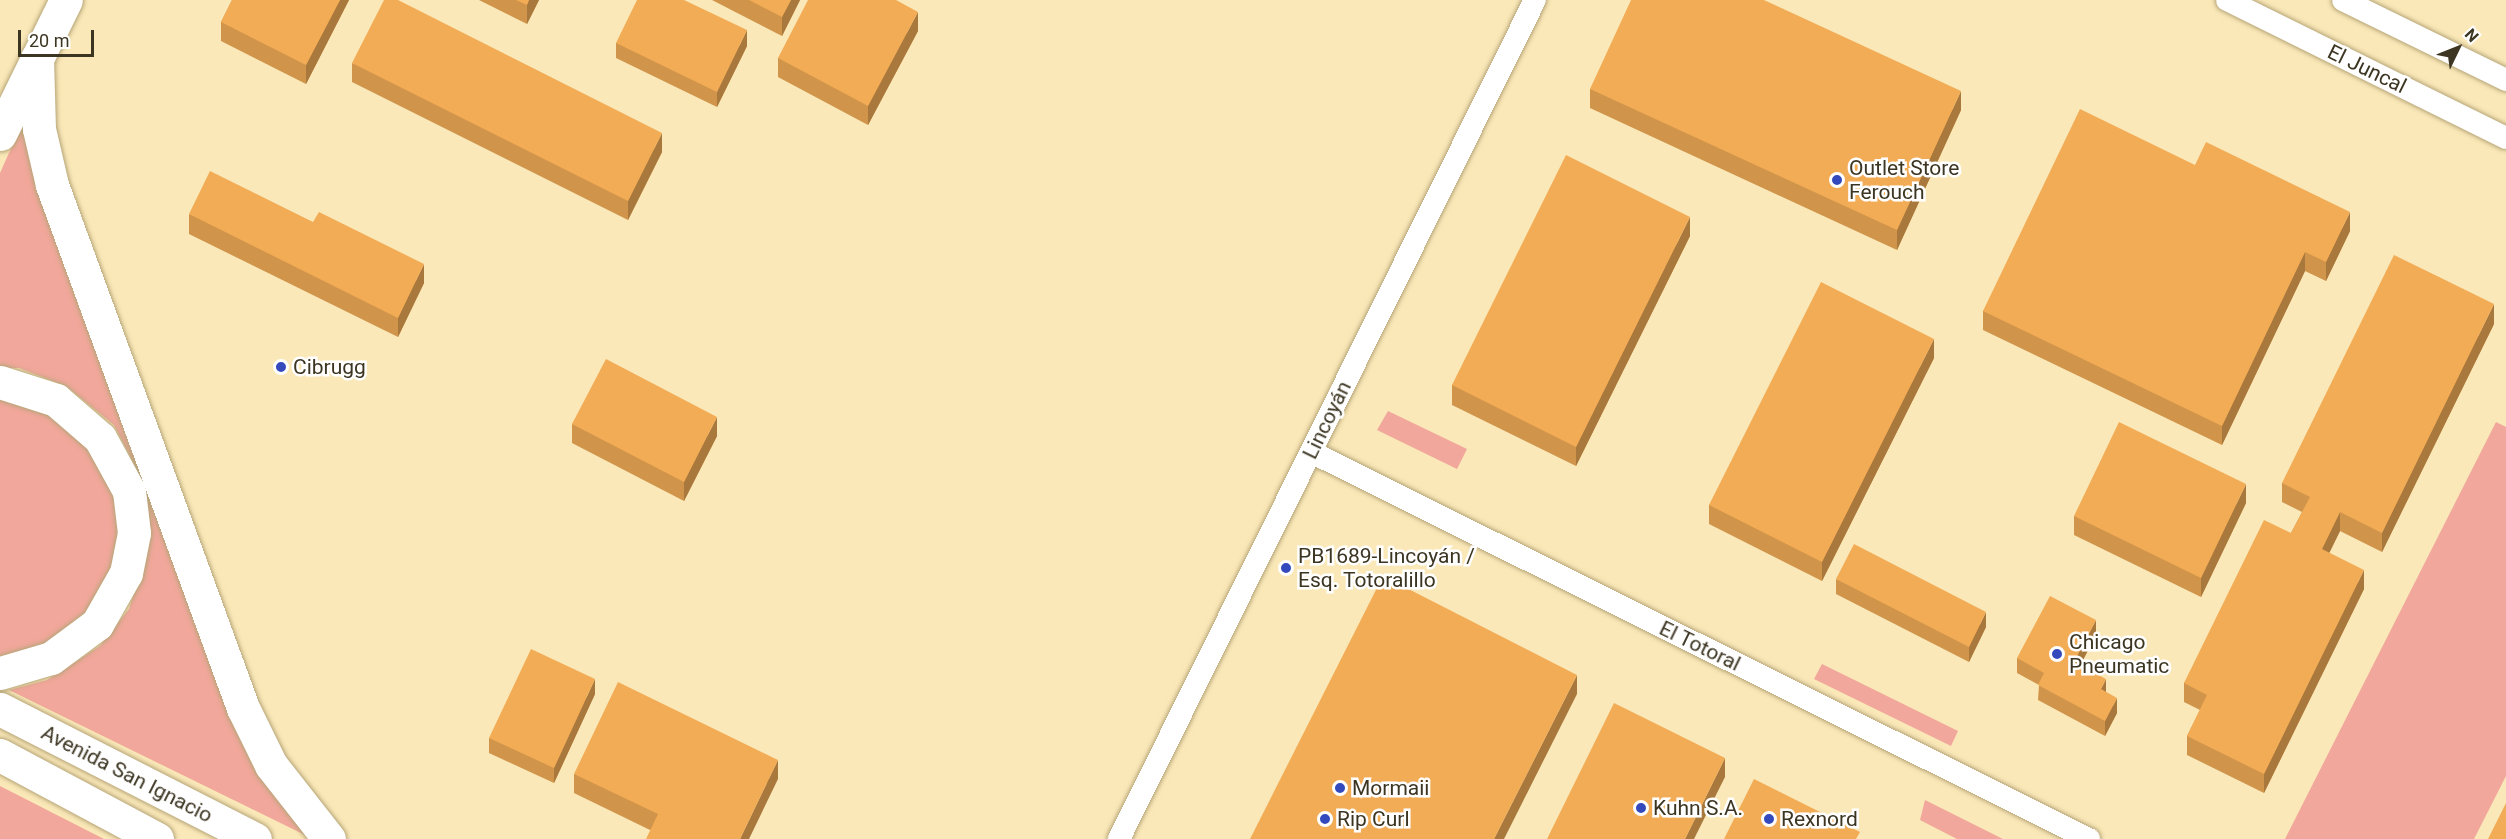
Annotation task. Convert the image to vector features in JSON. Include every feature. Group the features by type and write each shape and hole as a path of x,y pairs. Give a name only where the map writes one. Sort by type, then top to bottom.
{"main road":[{"path":"0,134 66,0"},
{"path":"37,58 39,129 52,185 243,708 271,765 329,839"},
{"path":"0,382 56,400 100,438 129,492 134,533 126,573 97,624 51,658 0,673"},
{"name":"Avenida San Ignacio","path":"0,709 255,839"},
{"name":"Avenida San Ignacio","path":"0,755 157,839"}],"street":[{"name":"Lincoyán","path":"1119,839 1535,0"},
{"name":"El Juncal","path":"2227,0 2506,138"},
{"path":"2343,0 2506,80"},
{"name":"El Totoral","path":"1311,452 2089,839"}],"shaded area":[{"path":"25,117 307,836 9,690 47,680 100,646 129,609 144,562 146,511 139,473 114,425 66,386 19,368 0,368 0,173"},
{"path":"0,392 76,426 119,502 119,550 103,598 40,650 0,661"},
{"path":"1388,411 1467,449 1457,469 1377,430"},
{"path":"2496,422 2506,427 2506,776 2474,839 2285,839"},
{"path":"1822,664 1958,731 1951,746 1814,679"},
{"path":"0,786 104,839 0,839"},
{"path":"1925,800 2003,839 1957,839 1920,820"}],"building":[{"path":"232,0 340,0 306,65 221,22"},
{"path":"384,0 398,0 662,133 628,201 352,63"},
{"path":"516,0 529,0 527,5"},
{"path":"637,0 684,0 747,30 717,92 616,43"},
{"path":"749,0 791,0 782,17"},
{"path":"808,0 896,0 918,12 868,106 778,58"},
{"name":"Outlet Store Ferouch","path":"1631,0 1764,0 1961,91 1897,230 1590,89"},
{"path":"2080,109 2195,165 2206,142 2350,212 2326,262 2305,252 2222,426 1983,311"},
{"path":"1566,155 1690,217 1576,447 1452,385"},
{"path":"210,171 313,222 319,212 424,264 398,318 189,214"},
{"path":"2394,255 2494,304 2382,533 2340,512 2322,549 2364,570 2264,774 2187,736 2207,695 2184,683 2264,520 2291,533 2310,497 2282,483"},
{"path":"1821,282 1934,339 1822,562 1709,505"},
{"path":"606,359 717,417 684,482 572,424"},
{"path":"2119,422 2246,484 2201,578 2074,516"},
{"path":"1854,544 1986,612 1969,647 1836,579"},
{"path":"1383,576 1577,675 1494,839 1250,839"},
{"name":"Chicago Pneumatic","path":"2050,596 2096,620 2074,662 2106,679 2101,689 2117,698 2105,721 2038,685 2044,673 2017,658"},
{"path":"531,649 595,679 554,768 489,738"},
{"path":"618,682 778,760 740,839 646,839 658,814 574,774"},
{"name":"Kuhn S.A.","path":"1614,703 1725,758 1685,839 1547,839"},
{"path":"1754,779 1860,832 1856,839 1724,839"},
{"path":"2506,803 2506,839 2488,839"}],"place":[{"name":"Outlet Store Ferouch","path":"1837,180"},
{"name":"Cibrugg","path":"281,367"},
{"name":"PB1689-Lincoyán / Esq. Totoralillo","path":"1286,568"},
{"name":"Chicago Pneumatic","path":"2057,654"},
{"name":"Mormaii","path":"1340,788"},
{"name":"Kuhn S.A.","path":"1641,808"},
{"name":"Rip Curl","path":"1325,819"},
{"name":"Rexnord","path":"1769,819"}]}
